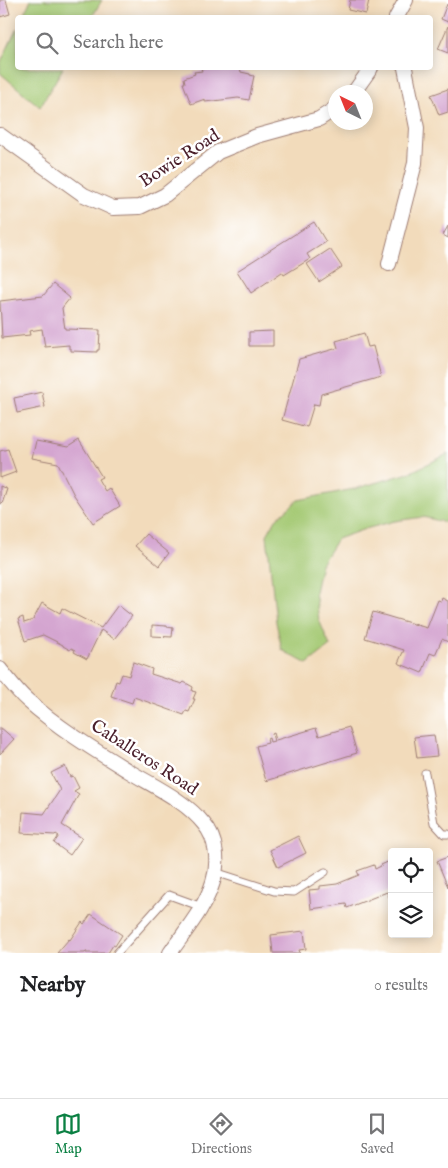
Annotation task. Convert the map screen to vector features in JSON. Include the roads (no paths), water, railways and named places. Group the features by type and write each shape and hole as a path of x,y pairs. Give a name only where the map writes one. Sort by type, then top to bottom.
{"street":[{"path":"398,15 406,0"},
{"path":"359,85 370,70"},
{"path":"389,264 415,163 417,128 405,70"},
{"name":"Bowie Road","path":"0,135 84,195 114,208 140,207 165,195 218,152 257,136 320,119 328,114"},
{"name":"Caballeros Road","path":"0,669 26,699 50,718 124,768 181,802 205,825 214,840 216,858 214,881 202,906 170,953"}],"lane":[{"path":"425,773 434,823 444,834 448,834"},
{"path":"215,872 274,891 294,892 325,872"},
{"path":"117,953 169,895 202,906"}]}
